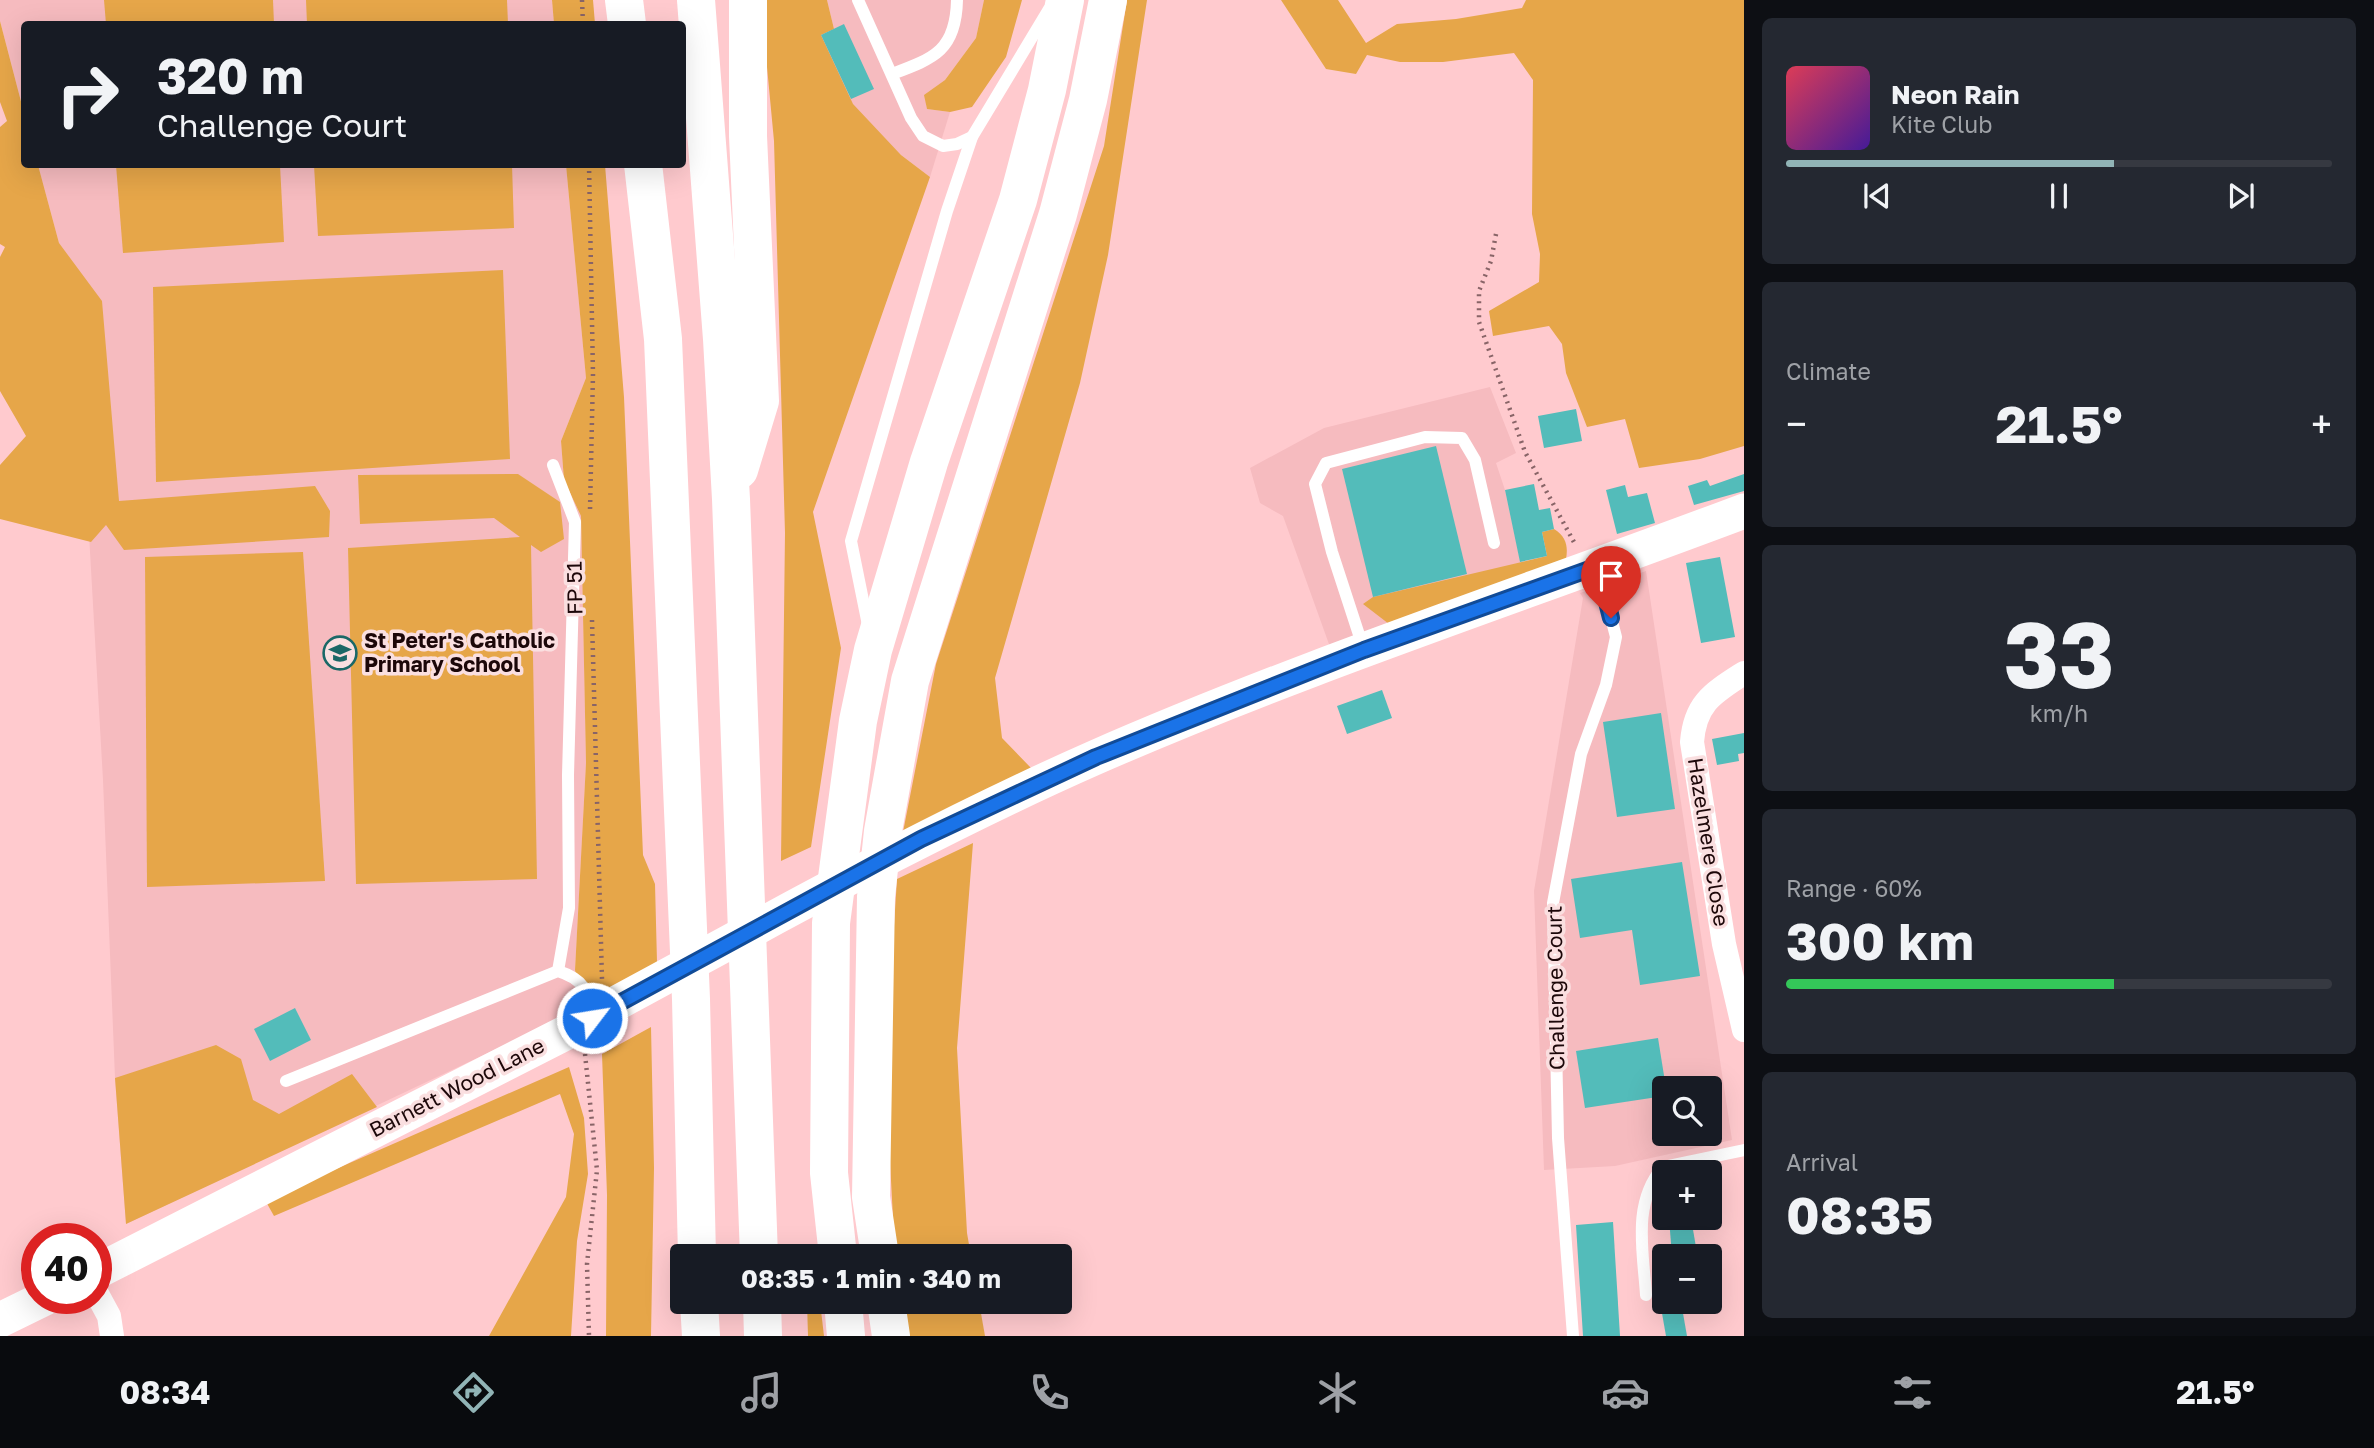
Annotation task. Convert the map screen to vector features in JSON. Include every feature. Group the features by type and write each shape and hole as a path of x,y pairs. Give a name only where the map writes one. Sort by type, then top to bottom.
{"highway":[{"path":"624,0 627,21"},
{"path":"731,499 760,401 748,136 748,0"},
{"path":"837,1244 829,1173 831,923 858,721 873,650 929,462 1018,200 1047,90 1065,0"},
{"path":"878,1244 871,1197 876,897 883,831 910,681 1058,214 1088,100 1108,0"},
{"path":"698,5 731,499 759,1244"},
{"path":"643,168 663,339 691,999 697,1244"},
{"path":"700,1314 701,1336"},
{"path":"762,1314 763,1336"},
{"path":"843,1314 846,1336"},
{"path":"888,1314 891,1336"}],"street":[{"name":"Barnett Wood Lane","path":"112,1264 592,1018 921,839 998,802 1096,757 1364,650 1744,511"},
{"name":"Hazelmere Close","path":"1744,673 1703,703 1695,720 1692,742 1724,944 1744,1030"},
{"path":"0,1320 21,1310"},
{"path":"108,1314 112,1336"}],"lane":[{"path":"858,0 911,118 923,136 943,146 957,144 972,137"},
{"path":"892,74 931,59 948,41 957,18 957,0"},
{"path":"873,650 851,541 947,211 972,137 1054,0"},
{"path":"1364,650 1332,552 1315,484 1326,463 1425,437 1462,438 1475,460 1494,543"},
{"path":"553,465 575,522 568,775 569,908 558,971"},
{"name":"Challenge Court","path":"1573,1336 1558,1138 1553,903 1581,754 1606,685 1616,637 1593,568"},
{"path":"286,1081 558,971 571,976 588,992 592,1018"},
{"path":"1646,1295 1641,1212 1654,1177 1663,1167 1744,1150"}],"path":[{"path":"582,0 583,21"},
{"path":"589,168 593,374 590,517"},
{"path":"1496,234 1491,261 1479,291 1479,322 1525,452 1593,568"},
{"name":"FP 51","path":"589,1336 587,1264 597,1170 589,1078 598,913 592,612"}],"shaded area":[{"path":"0,0 552,0 554,21 21,21 21,102 0,21"},
{"path":"104,0 273,0 274,21 106,21"},
{"path":"306,0 507,0 508,21 307,21"},
{"path":"552,0 593,0 595,21 554,21"},
{"path":"767,0 827,0 834,29 821,35 853,104 901,155 930,177 813,512 841,648 811,847 781,861 785,533 774,141 767,67"},
{"path":"827,0 984,0 976,38 945,80 925,95 927,109 950,112 930,177 901,155 853,105 821,35 834,29"},
{"path":"984,0 1022,0 1006,57 972,107 950,112 927,109 924,95 945,80 976,38"},
{"path":"1127,0 1147,0 1108,255 1080,383 995,678 1002,738 1031,768 903,832 936,664 1104,146"},
{"path":"1281,0 1338,0 1366,43 1397,24 1456,19 1522,8 1526,0 1744,0 1744,446 1700,459 1639,468 1625,419 1587,427 1566,373 1562,344 1549,326 1493,336 1489,311 1539,282 1540,254 1532,214 1533,80 1514,53 1443,62 1400,62 1367,55 1356,74 1326,69"},
{"path":"0,21 21,102 21,168 39,168 59,243 102,301 119,501 315,486 330,511 329,537 124,550 106,525 91,542 0,519 0,465 26,436 0,391 0,257 5,247 0,244 0,127 7,121 0,102"},
{"name":"St Peter's Catholic Primary School","path":"39,168 566,168 586,378 561,441 564,480 581,516 586,763 575,970 583,1008 126,1224 115,1078 103,780 80,376 59,243"},
{"path":"116,168 280,168 284,242 123,253"},
{"path":"314,168 512,168 514,228 318,236"},
{"path":"566,168 605,168 624,397 643,855 655,884 657,962 583,1008 575,970 586,763 581,516 564,480 561,441 586,378"},
{"path":"503,270 510,459 156,482 153,287"},
{"path":"1490,387 1516,453 1496,463 1505,490 1525,583 1330,647 1283,516 1260,503 1250,468 1324,428"},
{"path":"518,474 560,502 564,539 541,552 531,545 537,879 356,884 348,548 520,537 494,518 360,524 358,475"},
{"path":"1554,529 1563,537 1566,546 1564,569 1389,624 1363,604 1373,597 1547,556 1542,532"},
{"path":"303,552 325,881 147,887 145,557"},
{"path":"1646,571 1732,1140 1722,1142 1722,1076 1652,1076 1652,1146 1705,1146 1615,1166 1544,1170 1534,891 1583,598 1580,593"},
{"path":"973,843 957,1048 969,1244 894,1244 885,1067 897,879"},
{"path":"651,1027 654,1168 651,1336 606,1336 607,1195 602,1054"},
{"path":"216,1045 241,1059 253,1100 279,1114 352,1074 377,1107 126,1224 115,1078"},
{"path":"569,1067 584,1118 588,1174 577,1241 571,1336 489,1336 566,1197 574,1134 560,1094 274,1216 265,1200"},
{"path":"807,1314 821,1314 824,1336 808,1336"},
{"path":"902,1314 981,1314 985,1336 906,1336"}],"building":[{"path":"844,24 874,89 851,99 821,35"},
{"path":"1576,409 1582,441 1544,448 1538,416"},
{"path":"1436,446 1467,574 1373,597 1342,469"},
{"path":"1744,474 1744,491 1694,505 1688,486 1707,480 1710,486"},
{"path":"1534,484 1539,510 1550,508 1554,529 1542,532 1547,556 1520,562 1505,490"},
{"path":"1625,485 1628,497 1647,493 1655,523 1617,534 1606,490"},
{"path":"1720,557 1735,637 1701,643 1686,563"},
{"path":"1382,690 1392,718 1347,734 1337,706"},
{"path":"1661,713 1675,809 1617,817 1603,722"},
{"path":"1744,733 1744,753 1738,754 1739,761 1717,765 1712,739"},
{"path":"1682,862 1700,976 1640,985 1632,930 1580,938 1571,879"},
{"path":"295,1008 311,1040 270,1061 254,1029"},
{"path":"1658,1038 1664,1076 1652,1076 1652,1098 1585,1108 1576,1051"},
{"path":"1613,1222 1620,1336 1583,1336 1576,1225"},
{"path":"1670,1230 1693,1230 1695,1244 1671,1244"},
{"path":"1662,1314 1683,1314 1687,1336 1666,1336"}],"place":[{"name":"St Peter's Catholic Primary School","path":"340,653"}],"route":[{"path":"592,1018 921,839 998,802 1096,757 1364,650 1598,566 1611,618"}]}
